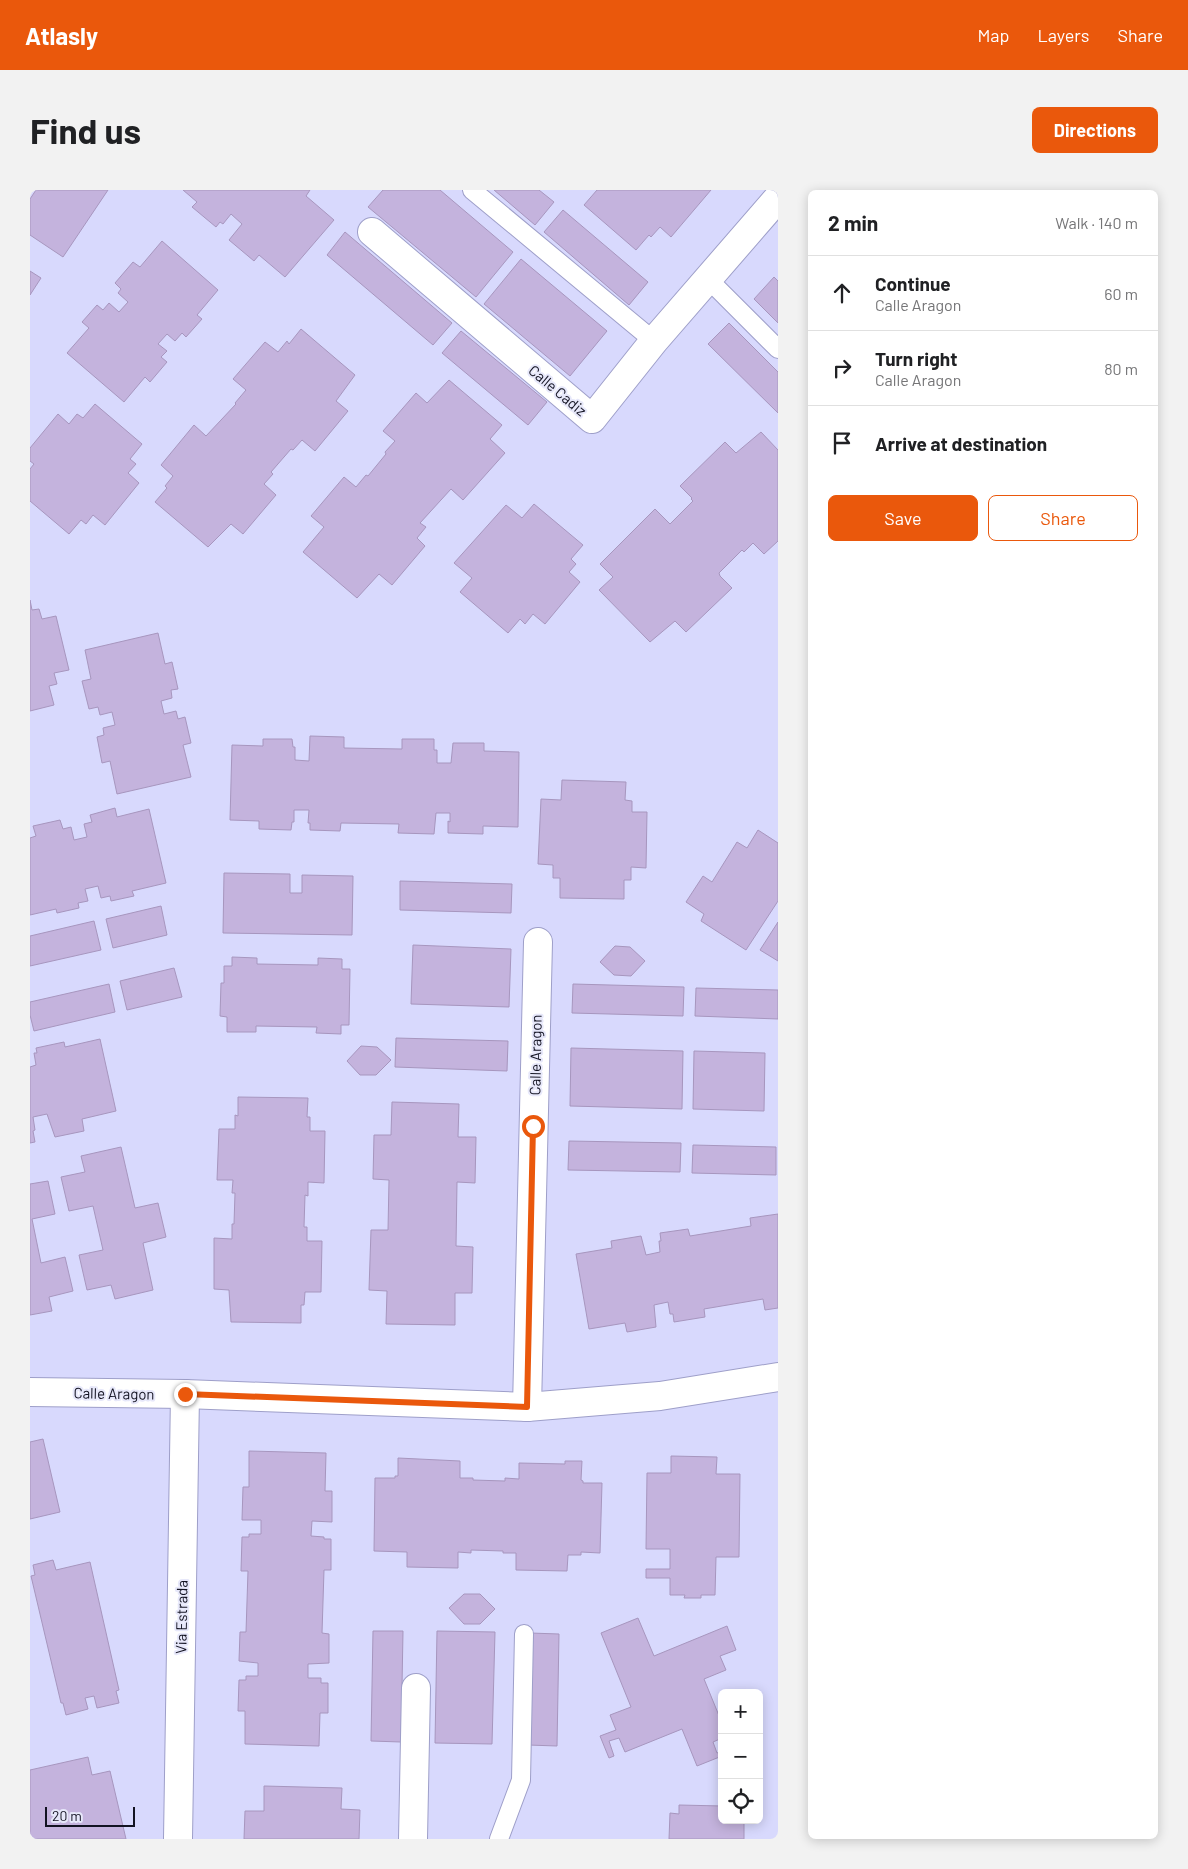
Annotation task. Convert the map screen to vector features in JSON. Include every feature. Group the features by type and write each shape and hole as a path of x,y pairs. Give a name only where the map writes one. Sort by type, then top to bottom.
{"street":[{"name":"Calle Cadiz","path":"372,232 592,420 654,341 778,198"},
{"name":"Calle Aragon","path":"527,1407 538,942"},
{"name":"Calle Aragon","path":"30,1392 185,1394 527,1407 660,1396 778,1377"},
{"name":"Via Estrada","path":"178,1839 185,1394"},
{"path":"412,1839 416,1688"}],"lane":[{"path":"472,190 654,341"},
{"path":"708,279 778,349"},
{"path":"499,1839 521,1780 524,1634"}],"building":[{"path":"36,190 108,190 63,257 30,235 30,199"},
{"path":"183,190 310,190 306,196 334,220 285,277 259,255 254,261 229,240 242,224 231,214 223,224 220,222 216,227 192,207 197,202"},
{"path":"383,190 440,190 513,252 476,297 368,207"},
{"path":"494,190 539,190 554,202 535,225"},
{"path":"597,190 711,190 671,237 660,227 651,237 649,235 636,250 584,205"},
{"path":"563,210 648,282 629,305 544,232"},
{"path":"345,232 452,323 433,345 327,255"},
{"path":"162,241 218,290 197,315 202,319 186,337 182,333 175,341 167,334 158,344 167,351 161,357 167,362 150,382 145,377 124,402 67,353 89,328 82,322 97,305 103,310 109,303 119,312 128,302 118,293 121,289 115,283 133,262 140,267"},
{"path":"521,259 607,331 570,376 484,304"},
{"path":"30,271 41,278 30,295"},
{"path":"774,277 778,281 778,323 754,299"},
{"path":"729,323 778,372 778,413 708,344"},
{"path":"301,329 355,375 336,401 348,411 315,451 302,440 293,450 291,449 271,472 273,474 264,484 276,495 243,534 231,524 208,547 155,502 167,488 165,486 173,476 161,465 194,425 206,436 236,404 246,390 233,379 265,342 278,352 287,341 289,344"},
{"path":"461,331 547,402 528,425 442,353"},
{"path":"449,380 502,425 490,439 505,453 463,500 451,489 420,523 426,527 417,538 425,546 392,585 379,574 357,598 303,552 324,527 311,516 344,477 356,487 366,475 368,476 395,441 383,431 416,393 427,403"},
{"path":"95,404 142,444 130,459 136,464 128,473 139,483 105,525 93,515 86,524 81,520 69,534 30,501 30,469 34,464 30,461 30,448 58,414 69,424 77,414 83,418"},
{"path":"761,432 778,450 778,541 764,554 753,543 744,552 742,550 719,573 732,588 686,632 675,621 650,642 599,590 613,577 600,564 655,509 670,524 693,501 680,486 725,442 736,453"},
{"path":"534,504 583,545 571,559 576,564 569,572 580,582 545,624 533,614 525,624 520,619 508,633 460,592 472,578 454,563 506,505 522,518"},
{"path":"30,600 32,610 39,609 42,619 56,616 69,670 54,673 57,684 49,686 54,705 30,711"},
{"path":"158,633 165,664 172,662 178,689 171,690 172,698 161,701 164,714 176,711 178,719 185,717 191,743 183,745 191,777 117,794 110,761 102,763 97,737 104,735 103,728 115,725 112,712 100,715 98,707 89,709 82,681 91,679 85,650"},
{"path":"310,736 344,737 344,748 402,749 402,739 434,739 434,750 437,750 437,763 451,763 453,743 484,743 484,751 519,752 518,827 483,826 483,834 448,833 450,813 436,813 434,834 398,833 399,824 341,823 340,831 310,830 310,823 308,823 309,810 294,810 294,822 292,822 291,830 259,829 259,821 230,820 232,745 263,746 263,739 292,739 293,747 295,747 295,760 309,761"},
{"path":"562,780 626,782 625,800 632,801 632,812 647,812 646,868 631,867 631,880 624,880 624,899 560,898 560,878 553,878 553,865 538,864 541,799 561,800"},
{"path":"115,808 117,817 149,809 166,883 132,891 134,896 111,901 110,896 101,898 98,886 85,889 88,901 78,903 79,908 57,913 56,909 30,915 30,838 36,836 33,826 60,820 63,829 71,827 74,840 87,837 84,824 92,822 90,815"},
{"path":"758,830 778,843 778,901 746,950 701,921 704,914 686,902 703,876 712,882 737,842 747,848"},
{"path":"224,873 290,874 290,893 302,893 302,875 353,876 352,935 223,933"},
{"path":"400,881 512,884 511,913 400,910"},
{"path":"161,906 167,935 113,948 106,919"},
{"path":"94,921 101,950 30,966 30,936"},
{"path":"778,922 778,961 760,950"},
{"path":"413,945 511,949 509,1007 411,1004"},
{"path":"615,946 630,947 645,961 631,976 614,975 600,962"},
{"path":"232,957 257,958 257,964 318,965 318,958 342,959 342,969 350,969 349,1025 341,1025 341,1034 316,1033 317,1027 256,1026 256,1032 227,1032 227,1017 220,1016 221,983 224,983 224,966 232,966"},
{"path":"174,968 182,997 127,1010 120,981"},
{"path":"109,984 115,1012 34,1031 30,1015 30,1002"},
{"path":"573,984 684,987 683,1016 572,1013"},
{"path":"696,988 778,990 778,1019 695,1016"},
{"path":"396,1038 508,1041 507,1071 395,1067"},
{"path":"100,1039 116,1111 82,1119 84,1131 55,1137 47,1114 33,1117 35,1142 30,1143 30,1067 36,1065 34,1053 37,1053 36,1048 64,1042 65,1047"},
{"path":"361,1046 377,1047 391,1060 376,1075 360,1075 347,1061"},
{"path":"571,1048 683,1051 682,1109 570,1106"},
{"path":"694,1051 765,1053 764,1111 693,1109"},
{"path":"238,1097 308,1098 307,1117 310,1117 310,1131 325,1131 324,1183 308,1182 308,1196 305,1195 304,1227 307,1227 307,1241 322,1241 321,1292 305,1292 304,1305 301,1305 301,1323 231,1322 229,1290 214,1289 214,1238 232,1239 235,1193 232,1193 233,1180 217,1180 219,1129 235,1129 235,1115 238,1116"},
{"path":"392,1102 459,1104 458,1137 476,1137 475,1183 457,1182 456,1246 473,1247 472,1293 455,1293 455,1325 386,1324 387,1291 369,1290 371,1230 388,1230 389,1180 373,1179 374,1135 391,1135"},
{"path":"569,1141 681,1143 680,1172 568,1170"},
{"path":"693,1145 776,1147 776,1175 692,1173"},
{"path":"121,1147 135,1208 158,1203 166,1237 143,1243 153,1290 115,1299 111,1285 87,1290 79,1255 103,1250 93,1206 69,1211 61,1177 85,1172 81,1156"},
{"path":"48,1181 55,1214 32,1219 41,1263 65,1257 73,1291 49,1297 52,1311 30,1315 30,1184"},
{"path":"778,1214 778,1308 765,1310 763,1299 704,1309 705,1317 674,1322 673,1314 670,1314 668,1302 654,1305 656,1327 627,1332 625,1323 589,1329 576,1254 612,1248 611,1241 641,1236 646,1255 660,1252 660,1233 688,1229 690,1236 751,1226 750,1218"},
{"path":"43,1439 60,1512 30,1519 30,1442"},
{"path":"249,1451 326,1453 325,1491 332,1491 332,1522 312,1521 311,1536 331,1539 331,1570 324,1570 322,1633 329,1634 329,1663 308,1664 308,1678 321,1678 321,1683 328,1683 328,1713 320,1713 319,1746 245,1744 245,1711 238,1711 239,1680 246,1680 246,1676 258,1676 258,1663 239,1661 240,1632 246,1632 248,1571 241,1571 242,1537 249,1537 249,1534 261,1534 261,1520 242,1520 243,1487 249,1487"},
{"path":"671,1456 717,1457 716,1474 740,1474 739,1557 716,1557 715,1595 701,1595 701,1598 684,1598 685,1595 670,1595 670,1578 646,1578 646,1569 670,1569 670,1549 646,1549 647,1473 671,1473"},
{"path":"398,1458 460,1461 460,1478 505,1481 505,1478 519,1479 519,1463 565,1464 565,1461 582,1461 581,1480 583,1483 602,1483 600,1553 581,1552 581,1555 568,1555 567,1571 516,1570 516,1553 471,1550 471,1553 458,1552 458,1568 407,1567 407,1552 374,1551 375,1478 395,1478 395,1476 398,1476"},
{"path":"53,1560 56,1570 90,1562 119,1690 116,1691 119,1703 97,1708 94,1696 85,1698 88,1709 66,1715 63,1703 61,1703 31,1576 35,1575 33,1565"},
{"path":"464,1594 480,1594 495,1609 480,1624 464,1624 449,1608"},
{"path":"638,1618 654,1656 727,1626 736,1650 720,1656 726,1670 704,1679 718,1713 718,1740 713,1742 718,1753 718,1758 697,1766 682,1729 625,1752 619,1738 609,1741 614,1756 609,1758 600,1736 616,1730 610,1715 631,1707 601,1633"},
{"path":"373,1631 403,1631 401,1742 371,1741"},
{"path":"437,1631 495,1632 492,1744 435,1743"},
{"path":"530,1633 559,1634 557,1746 528,1745"},
{"path":"88,1757 92,1775 110,1771 126,1839 30,1839 30,1770"},
{"path":"264,1786 342,1788 341,1809 360,1810 359,1839 244,1839 245,1811 264,1811"},
{"path":"679,1805 718,1806 718,1824 744,1824 744,1839 669,1839 670,1813 679,1814"}],"route":[{"path":"185,1394 527,1407 533,1126"}]}
